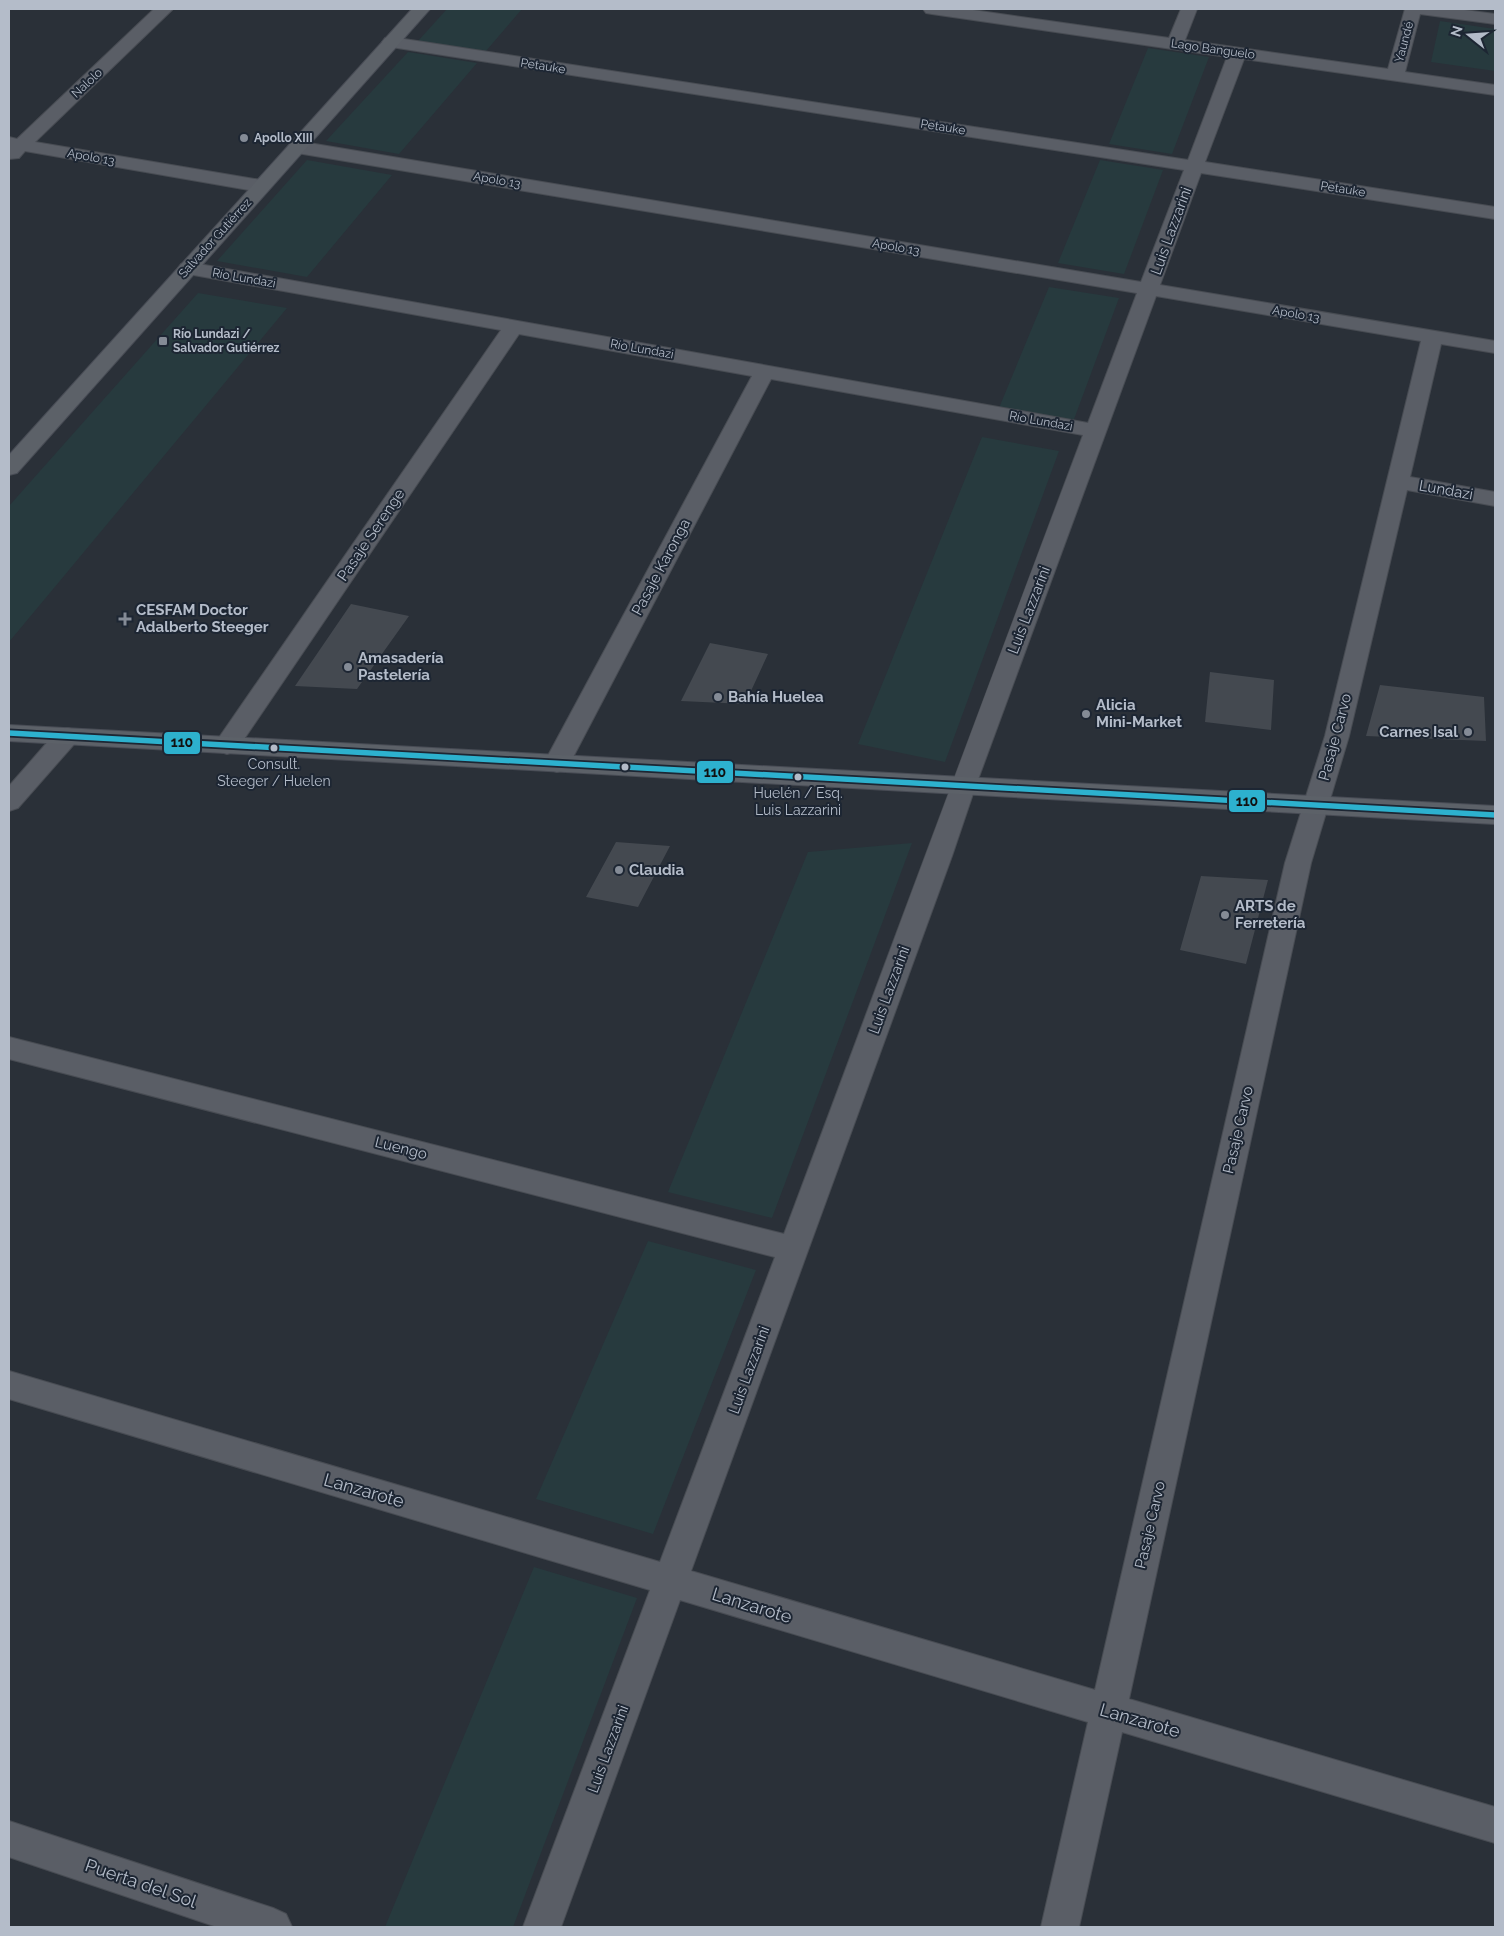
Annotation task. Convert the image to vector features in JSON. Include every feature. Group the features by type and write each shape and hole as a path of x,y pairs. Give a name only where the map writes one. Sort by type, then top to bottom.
{"main road":[{"name":"Salvador Gutiérrez","path":"9,468 421,9"},
{"path":"9,733 1495,815"}],"street":[{"name":"Nalolo","path":"13,148 164,9"},
{"name":"Lago Banguelo","path":"932,9 959,11 1495,90"},
{"path":"1175,44 1189,9"},
{"name":"Yaundé","path":"1395,76 1413,9"},
{"path":"1422,9 1495,19"},
{"name":"Petauke","path":"391,42 1495,213"},
{"name":"Luis Lazzarini","path":"542,1927 932,875 963,786 1237,53"},
{"name":"Apolo 13","path":"297,147 1495,347"},
{"name":"Apolo 13","path":"13,148 261,186"},
{"name":"Río Lundazi","path":"188,268 1096,431"},
{"name":"Pasaje Serenge","path":"227,745 514,326"},
{"name":"Pasaje Carvo","path":"1060,1927 1298,862 1337,736 1432,337"},
{"name":"Pasaje Karonga","path":"557,763 765,371"},
{"name":"Lundazi","path":"1398,482 1495,499"},
{"path":"9,802 66,736"},
{"name":"Luengo","path":"9,1048 793,1249"},
{"name":"Lanzarote","path":"9,1385 1495,1825"},
{"name":"Puerta del Sol","path":"9,1839 273,1927"}],"green space":[{"path":"447,9 522,9 486,51 418,41"},
{"path":"1440,21 1495,29 1495,71 1431,62"},
{"path":"1148,48 1209,57 1172,154 1109,144"},
{"path":"408,52 477,63 399,154 326,141"},
{"path":"307,160 392,175 307,277 217,261"},
{"path":"1100,160 1163,170 1124,274 1058,263"},
{"path":"1049,287 1119,298 1073,422 999,408"},
{"path":"198,293 287,308 9,642 9,506"},
{"path":"982,437 1059,451 945,762 858,744"},
{"path":"912,843 772,1218 668,1192 808,852"},
{"path":"648,1241 756,1270 653,1534 536,1499"},
{"path":"534,1567 637,1598 513,1927 385,1927"}],"building":[{"path":"351,604 409,616 357,689 295,686"},
{"path":"710,643 768,654 745,704 681,701"},
{"path":"1210,672 1274,680 1271,730 1205,722"},
{"path":"1380,685 1484,697 1486,741 1366,736"},
{"path":"616,842 670,846 638,907 586,897"},
{"name":"ARTS de Ferretería","path":"1201,876 1268,880 1246,964 1180,950"}],"transit line":[{"name":"110","path":"9,733 1495,815"}],"place":[{"name":"Apollo XIII","path":"244,138"},
{"name":"Río Lundazi / Salvador Gutiérrez","path":"163,341"},
{"name":"CESFAM Doctor Adalberto Steeger","path":"125,619"},
{"name":"Amasadería Pastelería","path":"348,667"},
{"name":"Bahía Huelea","path":"718,697"},
{"name":"Alicia Mini-Market","path":"1086,714"},
{"name":"Carnes Isal","path":"1468,732"},
{"name":"Consult. Steeger / Huelen","path":"274,748"},
{"name":"Huelén / Esq. Luis Lazzarini","path":"798,777"},
{"name":"Claudia","path":"619,870"},
{"name":"ARTS de Ferretería","path":"1225,915"}]}
